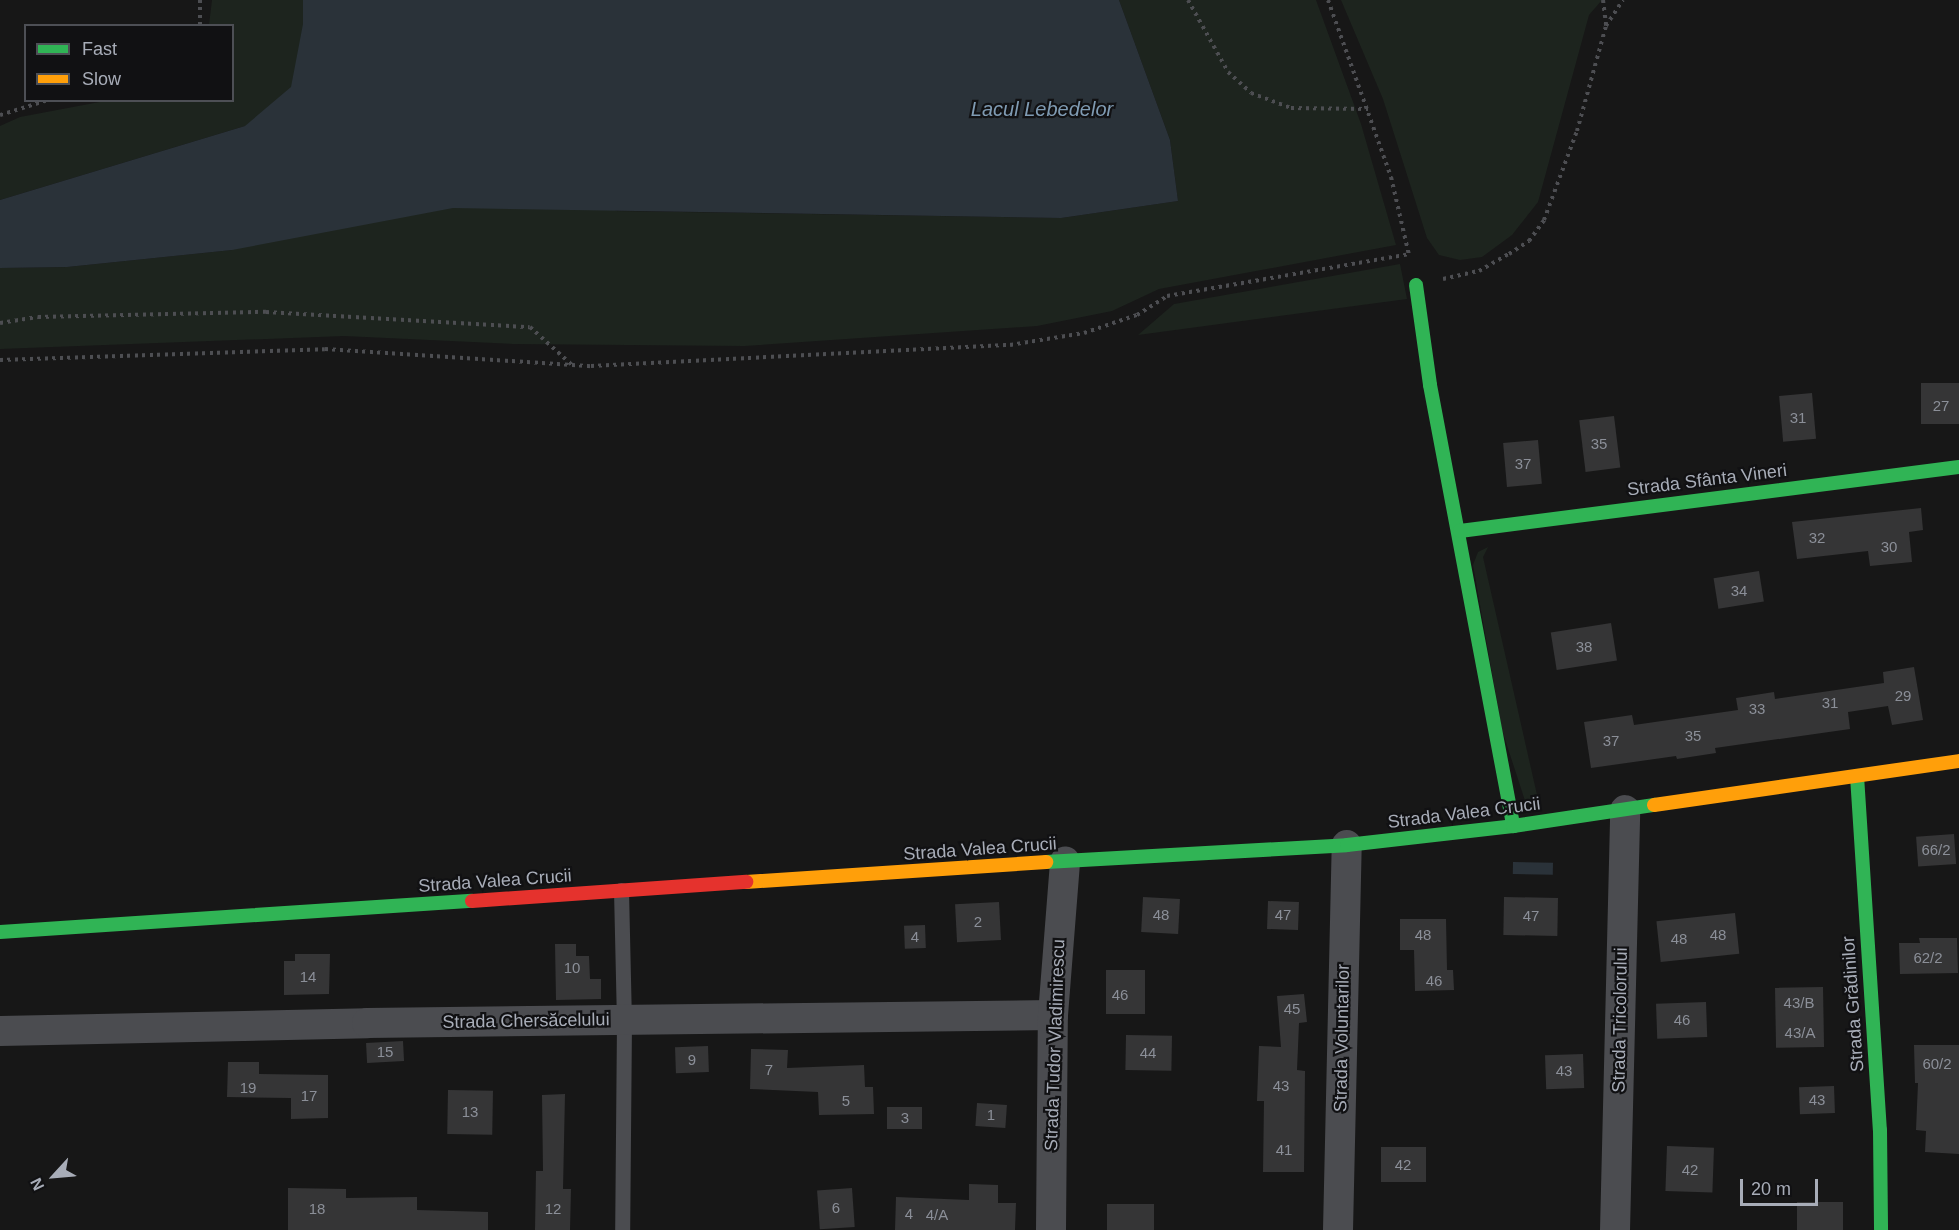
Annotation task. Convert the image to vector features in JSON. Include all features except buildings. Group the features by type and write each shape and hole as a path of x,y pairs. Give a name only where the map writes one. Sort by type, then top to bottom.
{"street":[{"path":"1416,285 1430,385 1460,531 1513,826"},
{"name":"Strada Sfânta Vineri","path":"1460,531 1959,466"},
{"name":"Strada Valea Crucii","path":"0,932 1065,861 1347,845 1513,826 1959,761"},
{"name":"Strada Grădinilor","path":"1857,776 1880,1130 1881,1230"},
{"name":"Strada Tricolorului","path":"1615,1230 1625,810"},
{"name":"Strada Voluntarilor","path":"1338,1230 1347,845"},
{"name":"Strada Tudor Vladimirescu","path":"1051,1230 1053,1015 1065,861"},
{"name":"Strada Chersăcelului","path":"0,1031 1053,1015"}],"lane":[{"path":"621,890 624,1021 622,1230"}],"path":[{"path":"200,0 201,24"},
{"path":"1188,0 1228,72 1251,93 1291,108 1368,109"},
{"path":"1328,0 1391,177 1416,285 1479,271 1529,241 1544,220 1562,178 1606,26 1623,0"},
{"path":"1603,0 1606,26"},
{"path":"0,115 42,102"},
{"path":"0,360 325,349 572,365 1010,345 1084,333 1137,315 1167,296 1409,254"},
{"path":"0,323 38,318 266,312 530,327 572,365"}],"shaded area":[{"path":"212,0 880,0 615,211 1061,218 1178,201 1170,140 1119,0 1316,0 1361,124 1396,245 1159,289 1112,311 1037,326 744,346 513,344 344,336 0,349 0,268 67,267 232,250 245,126 0,200 0,126 20,117 100,102 234,102 234,24 209,24"},
{"path":"1341,0 1602,0 1589,15 1538,202 1512,235 1482,257 1460,260 1439,255 1427,238 1383,99"},
{"path":"1400,264 1407,299 1138,335 1174,304"},
{"path":"1488,547 1483,557 1540,808 1528,810 1502,730 1473,565 1478,552"}],"water":[{"name":"Lacul Lebedelor","path":"303,0 1119,0 1170,140 1178,201 1061,218 453,208 232,250 67,267 0,268 0,200 245,126 291,87 303,24"},
{"path":"1513,862 1553,863 1553,875 1513,874"}],"traffic: fast":[{"path":"1416,285 1430,385 1513,826"},
{"path":"1460,531 1959,467"},
{"path":"1857,776 1880,1130 1881,1230"},
{"path":"1046,862 1347,845 1513,826 1654,805"},
{"path":"0,932 472,901"}],"traffic: slow":[{"path":"1654,805 1959,761"},
{"path":"746,882 1046,862"}],"traffic: jam":[{"path":"472,901 746,882"}]}
